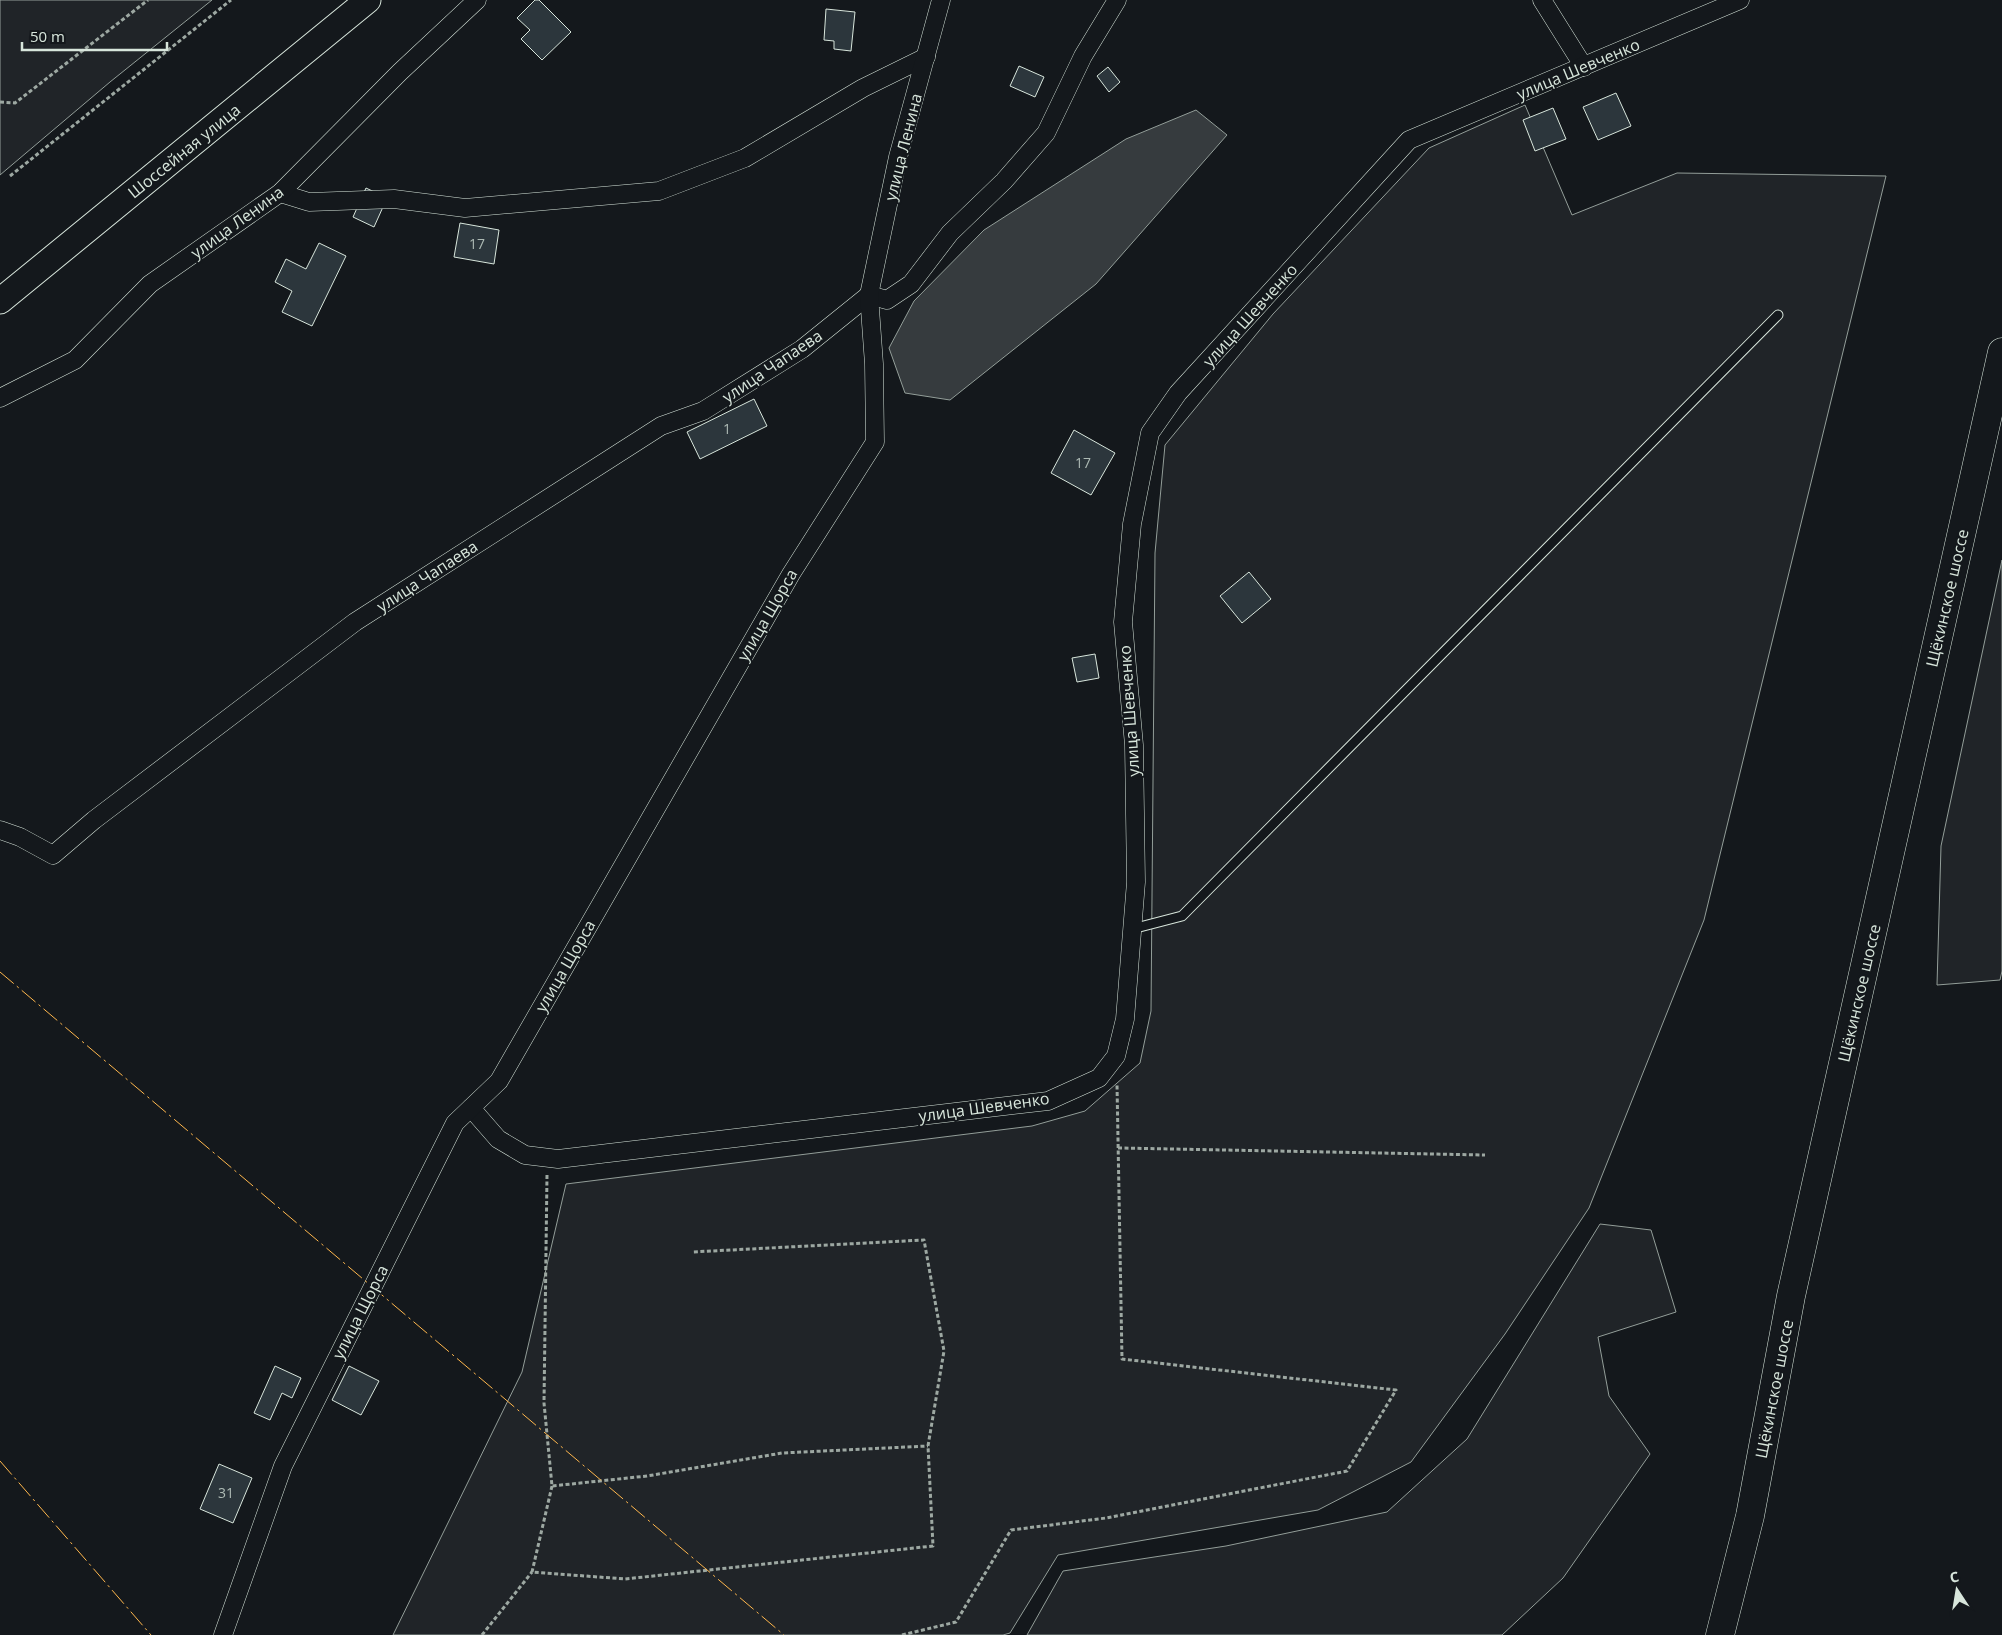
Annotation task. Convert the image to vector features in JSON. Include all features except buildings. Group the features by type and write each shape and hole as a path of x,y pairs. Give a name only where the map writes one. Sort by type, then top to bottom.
{"main road":[{"name":"Шоссейная улица","path":"0,301 368,0"},
{"name":"Щёкинское шоссе","path":"1720,1635 1750,1516 1792,1296 2002,352"}],"street":[{"name":"улица Ленина","path":"0,398 75,360 150,284 280,193 400,72 477,0"},
{"name":"улица Ленина","path":"869,295 898,157 941,0"},
{"path":"869,295 887,300 911,284 950,233 1004,181 1046,133 1083,56 1117,0"},
{"path":"1542,0 1584,67"},
{"name":"улица Шевченко","path":"471,1108 498,1140 525,1155 558,1159 1048,1101 1099,1078 1116,1056 1125,1019 1136,882 1134,746 1122,622 1132,524 1150,432 1178,393 1410,140 1740,0"},
{"path":"280,193 309,202 394,199 465,208 659,191 745,158 863,88 926,57"},
{"name":"улица Чапаева","path":"0,830 20,837 53,855 94,820 355,622 661,426 703,411 802,349 869,295"},
{"name":"улица Щорса","path":"223,1635 283,1466 455,1124 499,1080 791,574 875,442 874,364 869,295"}],"lane":[{"path":"1132,929 1182,916 1778,315"}],"path":[{"path":"0,102 15,103 148,0"},
{"path":"10,176 231,0"},
{"path":"902,1635 956,1622 1011,1530 1106,1518 1347,1471 1396,1390 1122,1359 1116,1056"},
{"path":"1118,1148 1486,1156"},
{"path":"482,1635 532,1572 552,1486 544,1403 547,1157"},
{"path":"532,1572 625,1579 933,1546 928,1446 944,1351 924,1240 692,1252"},
{"path":"552,1486 647,1476 782,1453 928,1446"}],"shaded area":[{"path":"0,0 212,0 110,82 0,175"},
{"path":"1525,105 1572,215 1677,173 1886,176 1704,920 1589,1208 1505,1334 1411,1462 1318,1510 1058,1555 1010,1633 1003,1635 393,1635 522,1372 566,1184 1032,1126 1085,1111 1140,1063 1151,1011 1155,553 1165,445 1273,314 1429,148"},
{"path":"1196,110 1227,135 1096,284 950,400 905,393 889,348 914,301 984,230 1126,139"},
{"path":"2002,560 2002,971 2000,980 1937,985 1941,846"},
{"path":"1600,1224 1651,1230 1676,1312 1598,1337 1609,1396 1650,1454 1563,1578 1502,1635 1027,1635 1063,1571 1226,1546 1387,1512 1467,1439"}],"power":[{"path":"0,972 784,1635"},
{"path":"0,1461 151,1635"}]}
